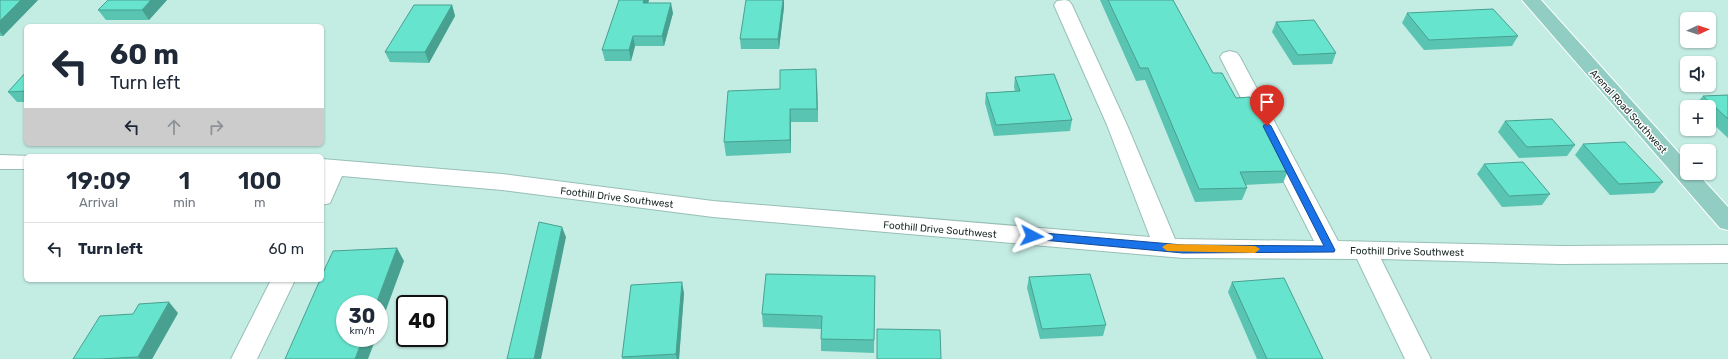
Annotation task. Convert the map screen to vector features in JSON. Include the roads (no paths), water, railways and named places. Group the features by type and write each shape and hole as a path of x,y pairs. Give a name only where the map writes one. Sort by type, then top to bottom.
{"main road":[{"name":"Arenal Road Southwest","path":"1531,0 1728,222"}],"street":[{"path":"1063,5 1117,125 1166,247"},
{"path":"1230,57 1331,250"},
{"path":"0,162 24,162"},
{"path":"324,187 328,167"},
{"name":"Foothill Drive Southwest","path":"328,167 502,182 720,210 969,232 1064,238 1166,247 1560,254 1728,254"},
{"path":"1364,250 1418,359"},
{"path":"244,359 282,282"}]}
